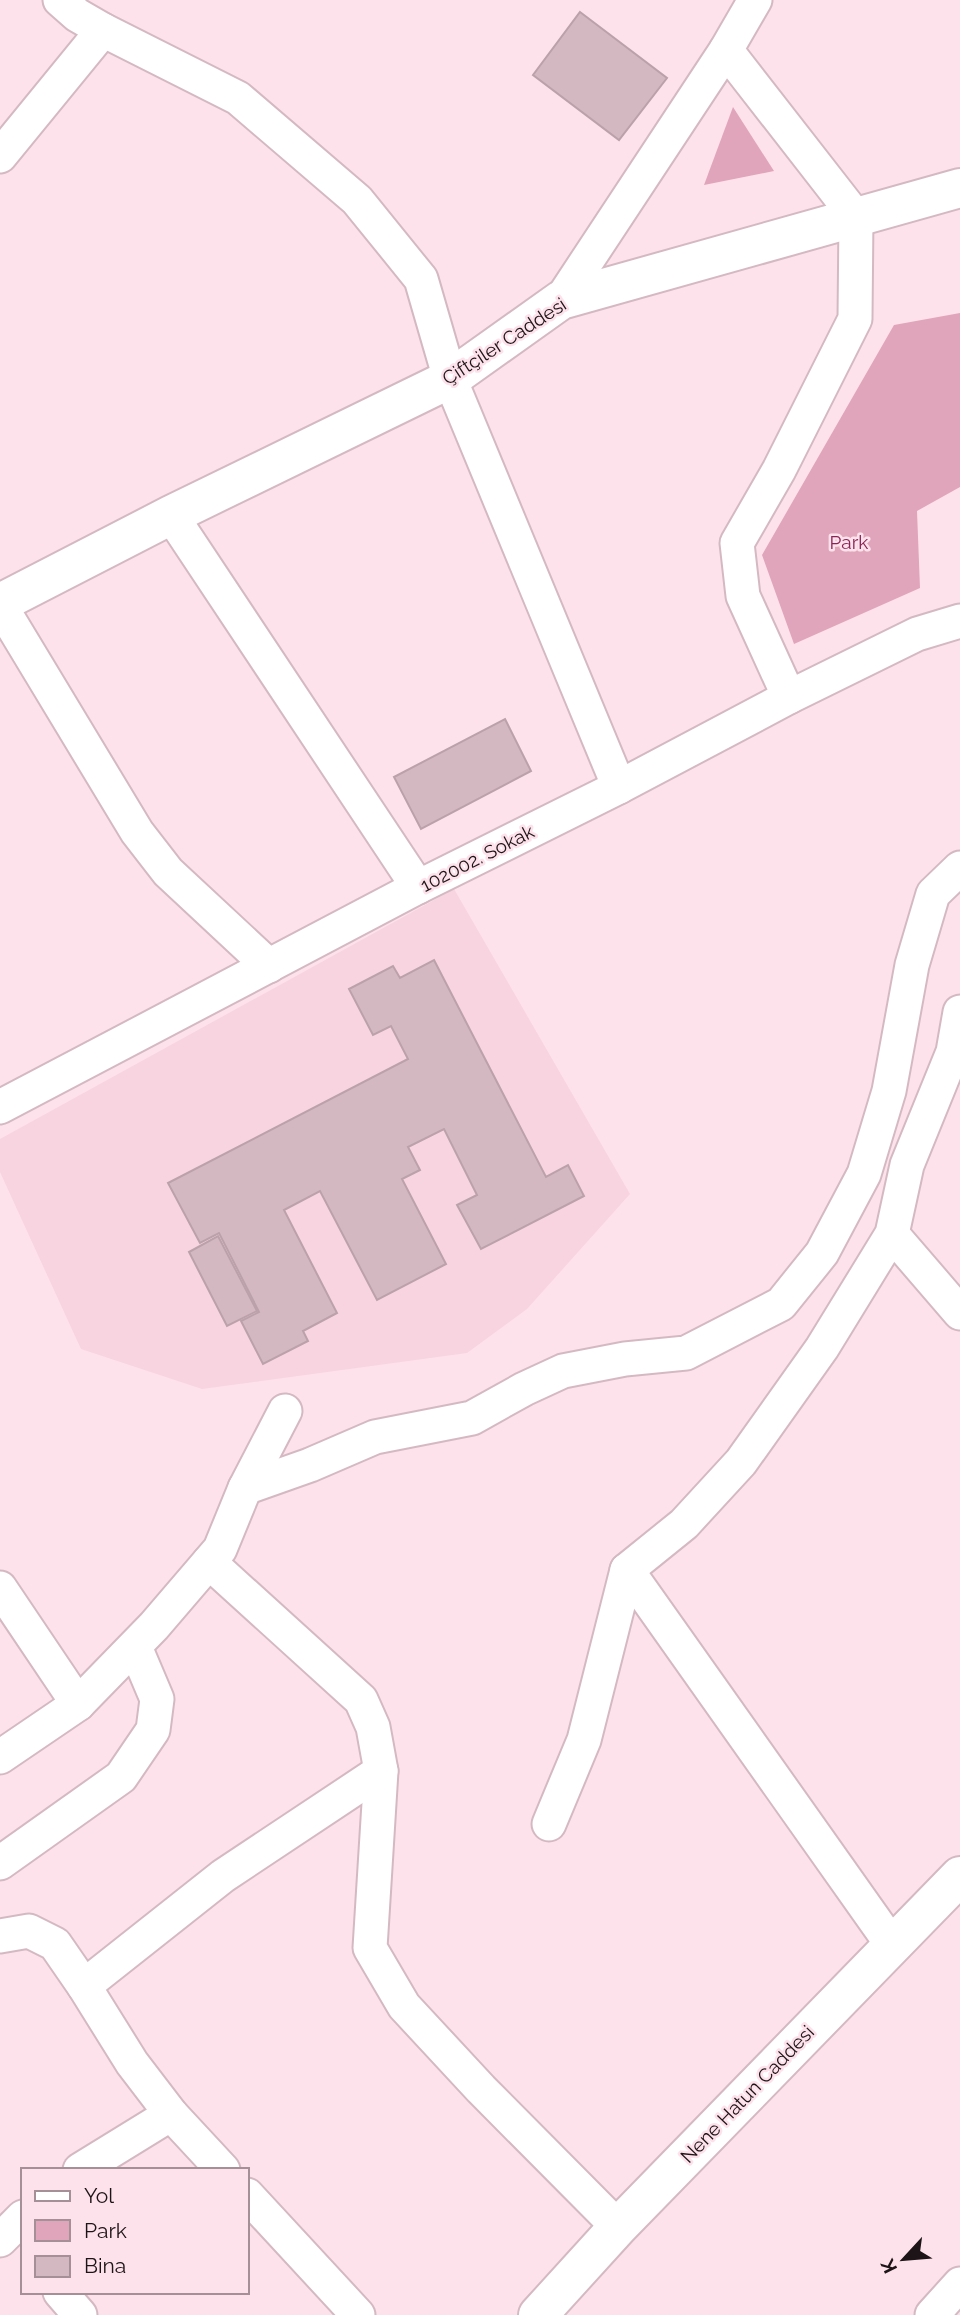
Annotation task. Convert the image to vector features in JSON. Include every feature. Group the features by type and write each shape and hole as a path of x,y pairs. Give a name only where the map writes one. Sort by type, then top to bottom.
{"street":[{"path":"60,0 77,15 103,30 238,98 357,200 421,279 450,379 619,787"},
{"path":"561,300 726,50 755,0"},
{"path":"0,156 103,30"},
{"path":"726,50 856,216 855,319 779,470 737,543 743,596 789,697"},
{"name":"Çiftçiler Caddesi","path":"0,604 171,515 450,379 561,300 960,188"},
{"path":"171,515 418,887"},
{"path":"0,604 137,832 168,872 269,966"},
{"name":"102002. Sokak","path":"0,1107 418,887 619,787 789,697 917,634 960,621"},
{"path":"245,1488 310,1465 375,1437 472,1418 563,1371 625,1359 687,1353 781,1304 822,1253 864,1174 889,1091 912,965 933,894 960,868"},
{"path":"549,1824 584,1740 627,1570 684,1524 741,1462 822,1348 892,1234 907,1165 956,1053 960,1012"},
{"path":"892,1234 960,1313"},
{"path":"0,1757 78,1704 135,1647 220,1549 245,1488 285,1411"},
{"path":"209,1562 361,1700 373,1727 381,1771 370,1948 404,2006 481,2089 618,2227"},
{"path":"627,1570 893,1945"},
{"path":"0,1588 78,1704"},
{"path":"0,1863 121,1777 153,1730 157,1699 135,1647"},
{"path":"84,1986 223,1876 381,1771"},
{"name":"Nene Hatun Caddesi","path":"538,2315 618,2227 960,1877"},
{"path":"0,1936 29,1931 55,1944 132,2063 171,2114 221,2168"},
{"path":"83,2168 171,2114"},
{"path":"248,2196 358,2315"},
{"path":"932,2315 960,2284"},
{"path":"62,2294 80,2315"}],"shaded area":[{"path":"454,889 630,1194 527,1309 467,1353 202,1389 81,1349 0,1172 0,1139"}],"green space":[{"path":"733,107 774,171 704,185"},
{"name":"Park","path":"960,313 960,487 917,511 920,588 794,644 762,555 894,325"}],"building":[{"path":"580,12 667,78 619,140 533,75"},
{"path":"505,719 531,771 421,829 394,777"},
{"path":"434,960 546,1177 568,1165 584,1196 481,1249 457,1205 477,1195 444,1129 408,1147 420,1170 402,1179 446,1264 377,1300 320,1191 284,1210 337,1313 303,1331 308,1341 263,1364 241,1321 259,1312 219,1233 200,1243 168,1183 408,1059 391,1026 373,1035 349,989 393,966 400,978"},
{"path":"218,1236 257,1311 227,1326 189,1252"}]}
